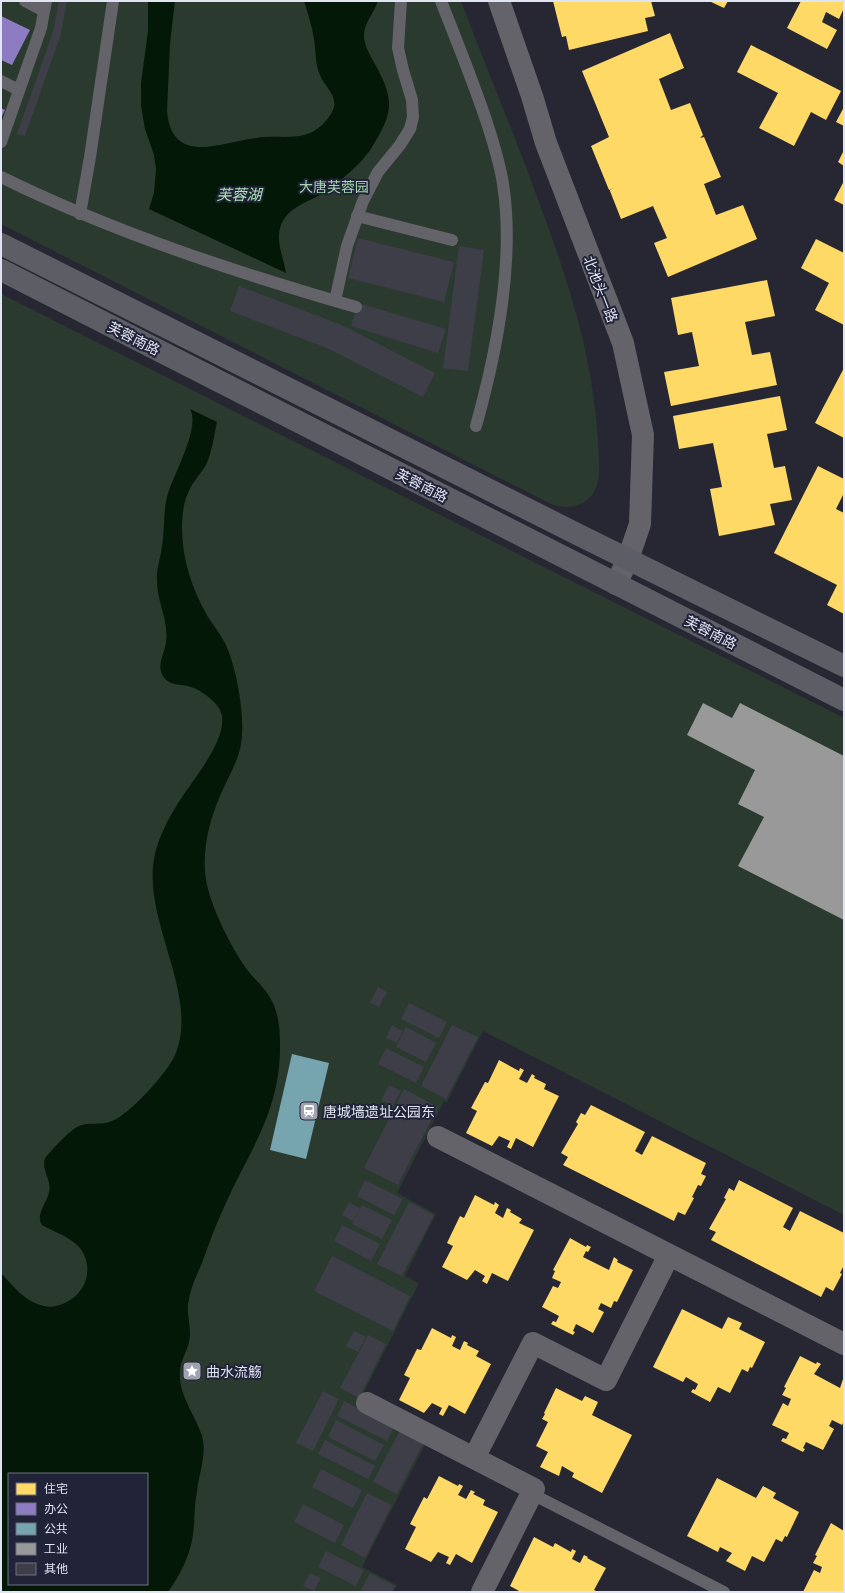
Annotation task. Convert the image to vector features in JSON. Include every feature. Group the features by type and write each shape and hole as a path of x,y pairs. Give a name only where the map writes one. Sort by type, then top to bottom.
{"main road":[{"name":"芙蓉南路","path":"1,244 844,666"},
{"name":"芙蓉南路","path":"1,270 844,700"}],"street":[{"name":"北池头一路","path":"499,1 532,96 546,143 623,343 643,436 640,524 628,559 616,584"},
{"path":"438,1137 844,1344"},
{"path":"474,1458 533,1343 606,1380 669,1255"},
{"path":"367,1403 534,1489 482,1592"}],"lane":[{"path":"1,142 41,28 46,6 26,1"},
{"path":"80,214 113,1"},
{"path":"335,301 344,258 357,216 369,188 378,172 405,137 410,129 413,117 412,100 398,48 400,1"},
{"path":"441,1 494,144 503,183 506,218 505,274 498,330 487,385 476,426"},
{"path":"1,81 19,90"},
{"path":"1,177 80,214 154,243 216,265 356,307"},
{"path":"357,216 452,240"},
{"path":"532,1494 724,1592"}],"green space":[{"name":"大唐芙蓉园","path":"1,1 461,1 521,153 553,240 574,305 589,371 595,405 598,440 598,480 594,492 590,498 572,507 551,504 1,224"},
{"path":"1,294 844,718 844,1215 483,1031 447,1102 444,1101 397,1193 436,1214 405,1276 419,1283 357,1406 427,1441 362,1567 397,1585 393,1592 1,1592"}],"water":[{"name":"芙蓉湖","path":"148,1 175,1 170,43 167,111 171,128 178,139 188,145 200,147 265,137 299,136 315,131 322,125 332,112 334,107 334,98 318,71 313,34 304,1 378,1 365,28 364,38 367,48 382,78 389,98 388,116 369,152 346,176 328,190 298,206 285,217 281,225 279,239 286,273 149,209 154,193 156,169 154,155 145,129 141,106 141,83 148,31"},
{"path":"190,409 217,422 213,444 206,465 189,490 185,500 182,522 182,540 189,574 197,596 208,617 225,643 233,664 242,713 242,735 238,756 214,810 206,848 205,873 207,885 217,916 232,946 243,964 267,993 274,1006 280,1033 279,1070 275,1091 262,1129 219,1219 189,1299 188,1309 190,1337 181,1364 180,1380 184,1396 202,1436 204,1450 196,1497 192,1543 177,1579 168,1592 1,1592 1,1273 25,1297 37,1304 47,1307 65,1303 73,1299 79,1293 86,1278 87,1262 84,1254 75,1243 42,1225 40,1221 41,1213 50,1188 44,1167 45,1158 65,1136 77,1127 85,1124 112,1121 120,1117 138,1102 171,1063 175,1055 181,1032 181,1007 176,982 155,904 153,879 155,854 161,835 170,817 213,750 222,727 221,711 210,698 195,689 169,682 163,676 160,668 165,646 166,627 159,596 157,577 163,540 165,509 170,488 189,440 192,428"}],"building: 住宅":[{"path":"553,1 651,1 655,16 645,18 648,31 569,50 566,36 562,37"},
{"path":"709,1 728,1 724,8"},
{"path":"801,1 844,1 844,8 839,19 826,12 822,22 837,30 827,49 787,28"},
{"path":"670,33 684,68 659,79 671,110 690,103 703,135 700,138 704,137 721,177 704,184 716,215 743,205 757,239 668,277 654,243 667,238 653,206 621,219 610,191 614,188 609,190 591,146 609,137 582,71"},
{"path":"751,45 841,91 826,120 811,112 794,146 759,128 778,93 737,72"},
{"path":"844,107 844,126 836,122"},
{"path":"844,150 844,166 838,162"},
{"path":"844,181 844,205 834,200"},
{"path":"816,239 844,253 844,325 815,310 829,283 801,268"},
{"path":"767,280 775,316 745,322 752,355 770,352 777,385 671,406 664,372 699,366 692,332 678,335 671,298"},
{"path":"844,368 844,438 815,423"},
{"path":"780,396 787,430 767,434 774,468 785,466 792,500 770,504 775,525 719,536 710,489 722,487 713,443 679,449 673,416"},
{"path":"818,466 844,479 844,493 836,509 844,513 844,614 827,605 837,585 774,553"},
{"path":"499,1060 519,1071 520,1068 524,1070 519,1079 527,1083 532,1074 535,1076 534,1078 546,1084 544,1089 559,1096 533,1147 516,1138 511,1149 507,1147 510,1141 499,1136 492,1146 466,1133 477,1111 471,1108 485,1082 488,1083"},
{"path":"591,1105 645,1132 635,1151 642,1155 652,1136 706,1163 701,1174 706,1176 701,1186 698,1185 692,1197 694,1198 685,1215 678,1212 674,1221 563,1165 568,1157 561,1153 578,1124 576,1122 581,1113 585,1115"},
{"path":"739,1180 793,1208 783,1227 790,1231 800,1211 844,1233 844,1265 840,1273 842,1274 833,1291 826,1287 821,1297 711,1240 716,1232 709,1229 726,1199 724,1198 729,1188 734,1191"},
{"path":"475,1195 494,1205 495,1202 499,1205 495,1213 503,1218 507,1208 511,1210 510,1212 522,1219 519,1223 534,1230 508,1281 492,1273 487,1284 482,1281 485,1276 475,1270 467,1280 442,1267 453,1246 447,1243 460,1216 464,1218"},
{"path":"570,1238 586,1247 587,1245 591,1247 588,1252 586,1251 583,1257 609,1270 614,1257 618,1260 617,1262 633,1270 617,1302 614,1301 611,1308 601,1303 598,1309 604,1312 593,1333 576,1324 573,1335 551,1324 553,1321 556,1322 559,1316 542,1307 553,1286 558,1288 561,1282 552,1278 555,1271 553,1270"},
{"path":"682,1309 722,1329 728,1317 742,1323 739,1329 765,1342 752,1368 750,1367 748,1372 742,1369 730,1393 718,1387 710,1402 691,1392 693,1389 695,1390 698,1384 686,1377 683,1382 653,1367"},
{"path":"432,1328 451,1338 452,1335 456,1337 452,1346 460,1350 464,1341 468,1343 467,1345 479,1351 476,1356 491,1364 465,1414 449,1405 443,1416 439,1414 442,1408 432,1403 424,1413 399,1400 410,1378 404,1375 417,1349 421,1350"},
{"path":"800,1356 816,1364 817,1362 821,1364 814,1374 840,1388 844,1376 844,1421 842,1425 832,1420 829,1426 834,1429 823,1450 806,1442 803,1452 781,1441 783,1438 786,1439 789,1433 772,1425 783,1403 788,1406 791,1399 782,1395 786,1388 784,1387"},
{"path":"556,1388 582,1401 585,1396 598,1402 592,1415 632,1435 602,1493 572,1477 574,1473 562,1466 559,1476 540,1467 548,1452 536,1446 548,1422 542,1419"},
{"path":"439,1476 458,1486 459,1484 463,1486 458,1495 466,1499 471,1490 475,1492 473,1494 485,1500 483,1505 498,1512 472,1563 456,1554 450,1565 446,1563 449,1557 438,1552 431,1562 405,1549 416,1527 410,1524 424,1497 427,1499"},
{"path":"717,1478 756,1498 763,1486 776,1493 773,1498 799,1512 787,1537 785,1536 782,1542 776,1539 764,1562 752,1556 745,1571 726,1561 732,1553 720,1547 718,1552 687,1536"},
{"path":"831,1523 844,1531 844,1592 803,1592 814,1570 820,1573 822,1567 813,1563 817,1556 815,1555"},
{"path":"534,1537 553,1547 555,1543 571,1552 572,1549 576,1551 572,1559 580,1563 584,1555 606,1568 594,1590 598,1592 521,1592 510,1586"}],"building: 办公":[{"path":"1,16 30,30 12,65 1,60"},
{"path":"1,108 5,110 1,118"}],"building: 公共":[{"path":"292,1054 329,1063 306,1159 270,1150"}],"building: 工业":[{"path":"703,703 732,718 740,703 844,756 844,920 738,866 764,817 738,804 755,770 687,735"}],"building: 其他":[{"path":"59,1 67,1 61,34 25,136 17,134 53,32"},
{"path":"358,238 454,262 444,302 348,278"},
{"path":"459,246 484,250 468,371 443,368"},
{"path":"239,286 342,325 435,373 423,397 329,349 230,311"},
{"path":"358,303 446,329 438,353 351,326"},
{"path":"378,987 387,992 379,1007 370,1003"},
{"path":"409,1003 447,1022 439,1038 401,1019"},
{"path":"392,1025 403,1031 397,1043 386,1038"},
{"path":"452,1025 478,1037 446,1099 421,1086"},
{"path":"406,1027 436,1043 426,1062 396,1047"},
{"path":"386,1048 424,1067 416,1083 378,1064"},
{"path":"389,1085 401,1091 393,1106 381,1100"},
{"path":"404,1089 438,1107 398,1185 364,1168"},
{"path":"365,1180 403,1199 394,1215 357,1196"},
{"path":"409,1202 434,1215 402,1276 377,1264"},
{"path":"349,1203 360,1208 353,1221 342,1215"},
{"path":"362,1205 392,1220 382,1239 352,1224"},
{"path":"342,1225 380,1244 371,1261 334,1241"},
{"path":"332,1256 410,1296 393,1331 314,1291"},
{"path":"354,1331 366,1337 358,1352 346,1346"},
{"path":"368,1335 386,1344 359,1398 340,1388"},
{"path":"323,1391 339,1399 313,1451 296,1443"},
{"path":"344,1401 394,1427 387,1441 337,1416"},
{"path":"336,1420 384,1445 375,1461 328,1437"},
{"path":"400,1430 424,1442 397,1494 373,1482"},
{"path":"325,1440 375,1466 368,1479 318,1454"},
{"path":"321,1469 362,1490 353,1508 312,1487"},
{"path":"367,1493 392,1505 365,1558 341,1545"},
{"path":"303,1504 344,1525 335,1543 294,1522"},
{"path":"326,1551 364,1570 356,1586 318,1567"},
{"path":"310,1573 321,1578 314,1591 303,1586"},
{"path":"370,1573 395,1586 391,1592 360,1592"}],"place":[{"name":"唐城墙遗址公园东","path":"309,1111"},
{"name":"曲水流觞","path":"192,1371"}]}
